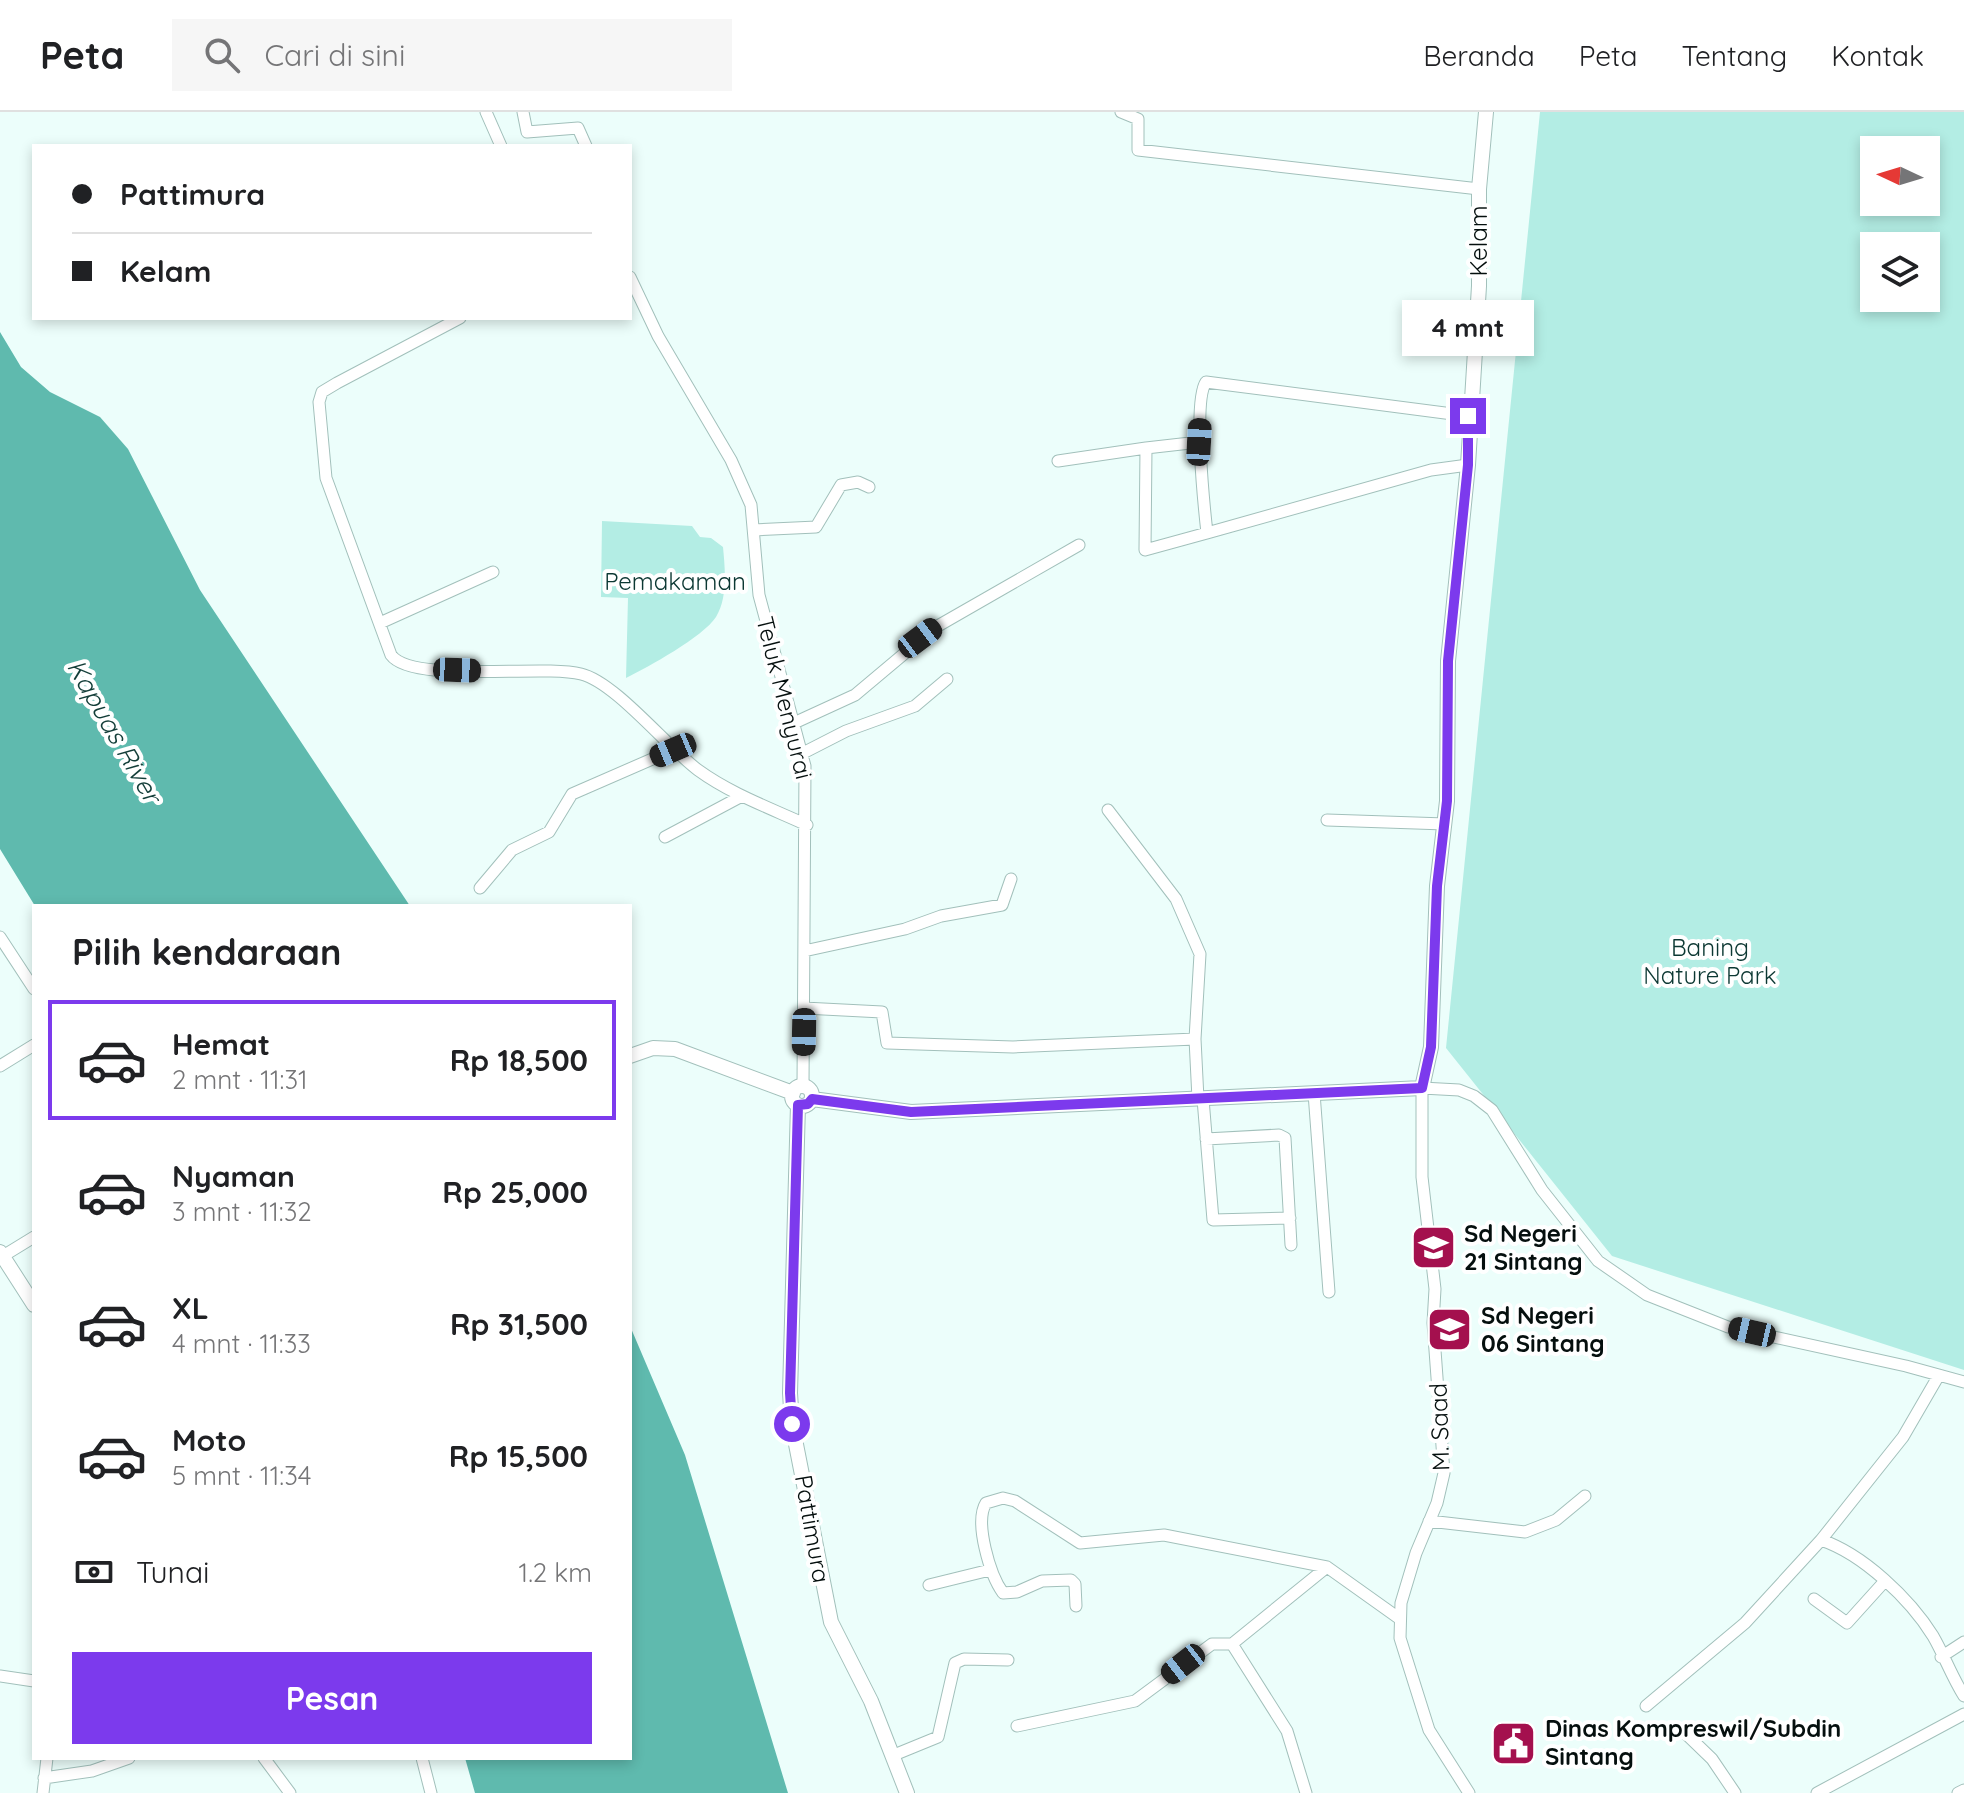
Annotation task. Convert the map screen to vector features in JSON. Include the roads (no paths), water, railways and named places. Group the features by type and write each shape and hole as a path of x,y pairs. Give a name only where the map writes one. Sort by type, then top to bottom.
{"main road":[{"name":"Kelam","path":"1422,1088 1431,1047 1437,886 1445,824 1448,661 1468,465 1468,416 1479,286 1479,189 1486,112"},
{"path":"632,1055 653,1048 675,1049 802,1096 911,1112 1422,1088"},
{"name":"Pattimura","path":"802,1096 790,1393 792,1424 831,1622 894,1755 907,1793"},
{"path":"1,1254 32,1302"}],"street":[{"path":"486,112 500,144"},
{"path":"523,112 527,132 578,128 585,144"},
{"path":"1121,112 1138,119 1137,147 1140,150 1479,189"},
{"name":"Teluk Menyurai","path":"632,281 658,336 741,480 751,505 756,582 803,753 807,825 802,1096"},
{"path":"456,320 400,347 320,397 326,478 391,655 401,665 426,669 562,672 589,676 701,773 742,796 807,825"},
{"path":"1207,533 1199,442 1203,386 1212,381 1468,416"},
{"path":"1058,461 1199,442"},
{"path":"1146,448 1145,550 1431,470 1468,465"},
{"path":"754,530 816,527 841,485 858,482 869,487"},
{"path":"794,723 855,695 936,627 1079,545"},
{"path":"380,623 493,572"},
{"path":"803,753 846,731 915,706 947,679"},
{"path":"480,888 512,850 549,832 572,794 673,750"},
{"path":"665,837 742,796"},
{"path":"1108,810 1176,899 1197,944 1202,964 1195,1039 1213,1220 1290,1218"},
{"path":"1327,820 1445,824"},
{"path":"804,951 905,929 941,916 1002,905 1006,901 1011,879"},
{"path":"0,937 32,986"},
{"path":"804,1008 882,1012 887,1043 1013,1047 1195,1039"},
{"path":"0,1066 32,1046"},
{"path":"1422,1088 1459,1090 1474,1096 1492,1110 1542,1190 1598,1261 1647,1295 1728,1327 1964,1382"},
{"name":"M. Saad","path":"1422,1088 1422,1177 1435,1289 1433,1323 1444,1473 1406,1586 1400,1638 1429,1730 1469,1793"},
{"path":"1314,1093 1329,1292"},
{"path":"1206,1139 1279,1135 1285,1138 1291,1245"},
{"path":"1,1254 32,1238"},
{"path":"1646,1706 1745,1623 1821,1540 1903,1437 1939,1375"},
{"path":"1429,1521 1497,1532 1525,1532 1556,1520 1585,1496"},
{"path":"1076,1606 1074,1580 1042,1581 1007,1594 990,1570 983,1508 989,1501 1003,1498 1015,1501 1080,1543 1164,1535 1327,1567 1400,1619"},
{"path":"1821,1540 1869,1569 1924,1623 1964,1696"},
{"path":"1017,1726 1139,1700 1212,1644 1232,1644 1327,1567"},
{"path":"929,1585 990,1570"},
{"path":"1814,1599 1847,1623 1884,1582"},
{"path":"1941,1657 1964,1642"},
{"path":"1232,1644 1287,1731 1306,1793"},
{"path":"894,1755 938,1737 955,1663 964,1659 1008,1660"},
{"path":"0,1676 32,1681"},
{"path":"1817,1793 1964,1714"},
{"path":"1682,1730 1712,1759 1735,1793"},
{"path":"43,1793 47,1760"},
{"path":"44,1778 124,1760"},
{"path":"265,1760 290,1793"},
{"path":"423,1760 431,1793"},
{"path":"1958,1793 1964,1790"}],"water":[{"name":"Kapuas River","path":"0,332 21,367 50,392 100,417 128,449 200,590 409,904 34,904 0,849"},
{"path":"632,1331 685,1455 788,1793 475,1793 466,1760 632,1760"}],"place":[{"name":"Sd Negeri 21 Sintang","path":"1433,1248"},
{"name":"Sd Negeri 06 Sintang","path":"1450,1330"},
{"name":"Dinas Kompreswil/Subdin Sintang","path":"1514,1743"}],"park label":[{"name":"Pemakaman","path":"675,582"},
{"name":"Baning Nature Park","path":"1710,962"}]}
